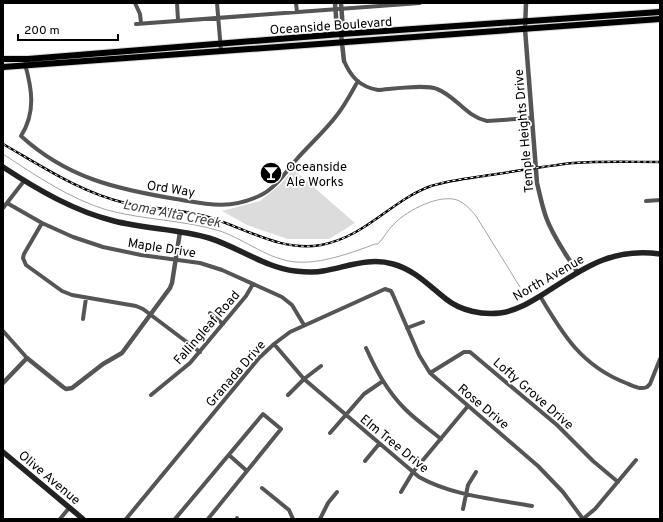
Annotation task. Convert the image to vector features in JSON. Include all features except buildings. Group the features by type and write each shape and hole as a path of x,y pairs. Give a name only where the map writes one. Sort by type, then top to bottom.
{"main road":[{"name":"Oceanside Boulevard","path":"3,67 25,62 220,44 660,12"},
{"name":"Oceanside Boulevard","path":"3,59 25,62 220,51 660,19"},
{"name":"North Avenue","path":"3,167 53,198 78,209 114,221 206,237 224,243 274,266 294,271 322,272 369,262 394,264 410,270 447,300 457,306 484,313 501,313 522,306 577,272 600,260 618,255 635,253 660,254"},
{"name":"Olive Avenue","path":"3,452 83,519"}],"street":[{"path":"135,3 140,14 139,24 335,9 341,6 420,3"},
{"path":"177,3 178,20"},
{"path":"217,3 220,51"},
{"path":"296,3 297,12"},
{"path":"335,3 337,30 341,34"},
{"name":"Temple Heights Drive","path":"526,3 525,29 537,183 542,207 555,236 577,272"},
{"path":"341,6 343,30 341,34 341,43 344,61 348,70 358,82 363,85 378,90 427,87 436,88 470,114 481,119 532,118"},
{"name":"Ord Way","path":"25,62 29,75 32,102 28,121 20,136 47,157 62,166 98,182 138,193 212,205 227,205 244,202 260,196 275,184 336,116 358,82"},
{"path":"3,208 24,181"},
{"path":"646,201 660,200"},
{"name":"Maple Drive","path":"7,203 42,223 73,237 104,247 141,255 176,259 212,266 282,297 292,305 304,325"},
{"path":"42,223 24,254 24,261 26,265 62,291 72,295 136,306 151,315 200,352"},
{"path":"3,331 27,358 63,387 70,389 103,364 122,353 170,288 180,232"},
{"name":"Fallingleaf Road","path":"151,395 190,364 246,296 253,284"},
{"name":"Granada Drive","path":"126,519 259,358 274,344 290,332 304,325 385,289 391,291 393,295"},
{"name":"Rose Drive","path":"393,295 419,355 430,373 544,471 563,492 583,519 600,504 636,460"},
{"path":"540,296 559,328 573,346 587,360 611,376 640,388 647,388 660,359"},
{"path":"83,319 86,298"},
{"path":"210,313 223,324"},
{"path":"407,328 423,322"},
{"name":"Elm Tree Drive","path":"274,344 304,379 413,472 431,483 448,490 532,506"},
{"path":"366,348 383,381 405,409 441,439"},
{"name":"Lofty Grove Drive","path":"430,373 464,352 470,352 557,425 593,461 618,482"},
{"path":"3,383 27,358"},
{"path":"288,395 304,379 321,366"},
{"path":"330,433 364,394 383,381"},
{"path":"401,492 413,472 468,406"},
{"path":"175,519 263,414 282,429 208,519"},
{"path":"366,461 380,444"},
{"path":"229,455 247,471"},
{"path":"463,509 468,485 476,472"},
{"path":"262,488 289,510 293,519"},
{"path":"320,519 328,503 338,492"},
{"path":"60,519 69,508"}],"shaded area":[{"path":"293,169 355,223 329,239 288,239 247,225 222,211 260,201 282,183"}],"waterway":[{"name":"Loma Alta Creek","path":"3,154 53,186 93,205 107,210 135,216 206,227 230,235 276,258 296,262 326,260 378,244 395,223 416,208 442,199 457,200 470,209 476,216 520,287"}],"railway":[{"path":"3,144 77,186 108,198 135,205 198,214 263,238 291,245 306,246 321,245 352,234 416,192 445,182 573,163 660,162"}],"place":[{"name":"Oceanside Ale Works","path":"271,173"}]}
